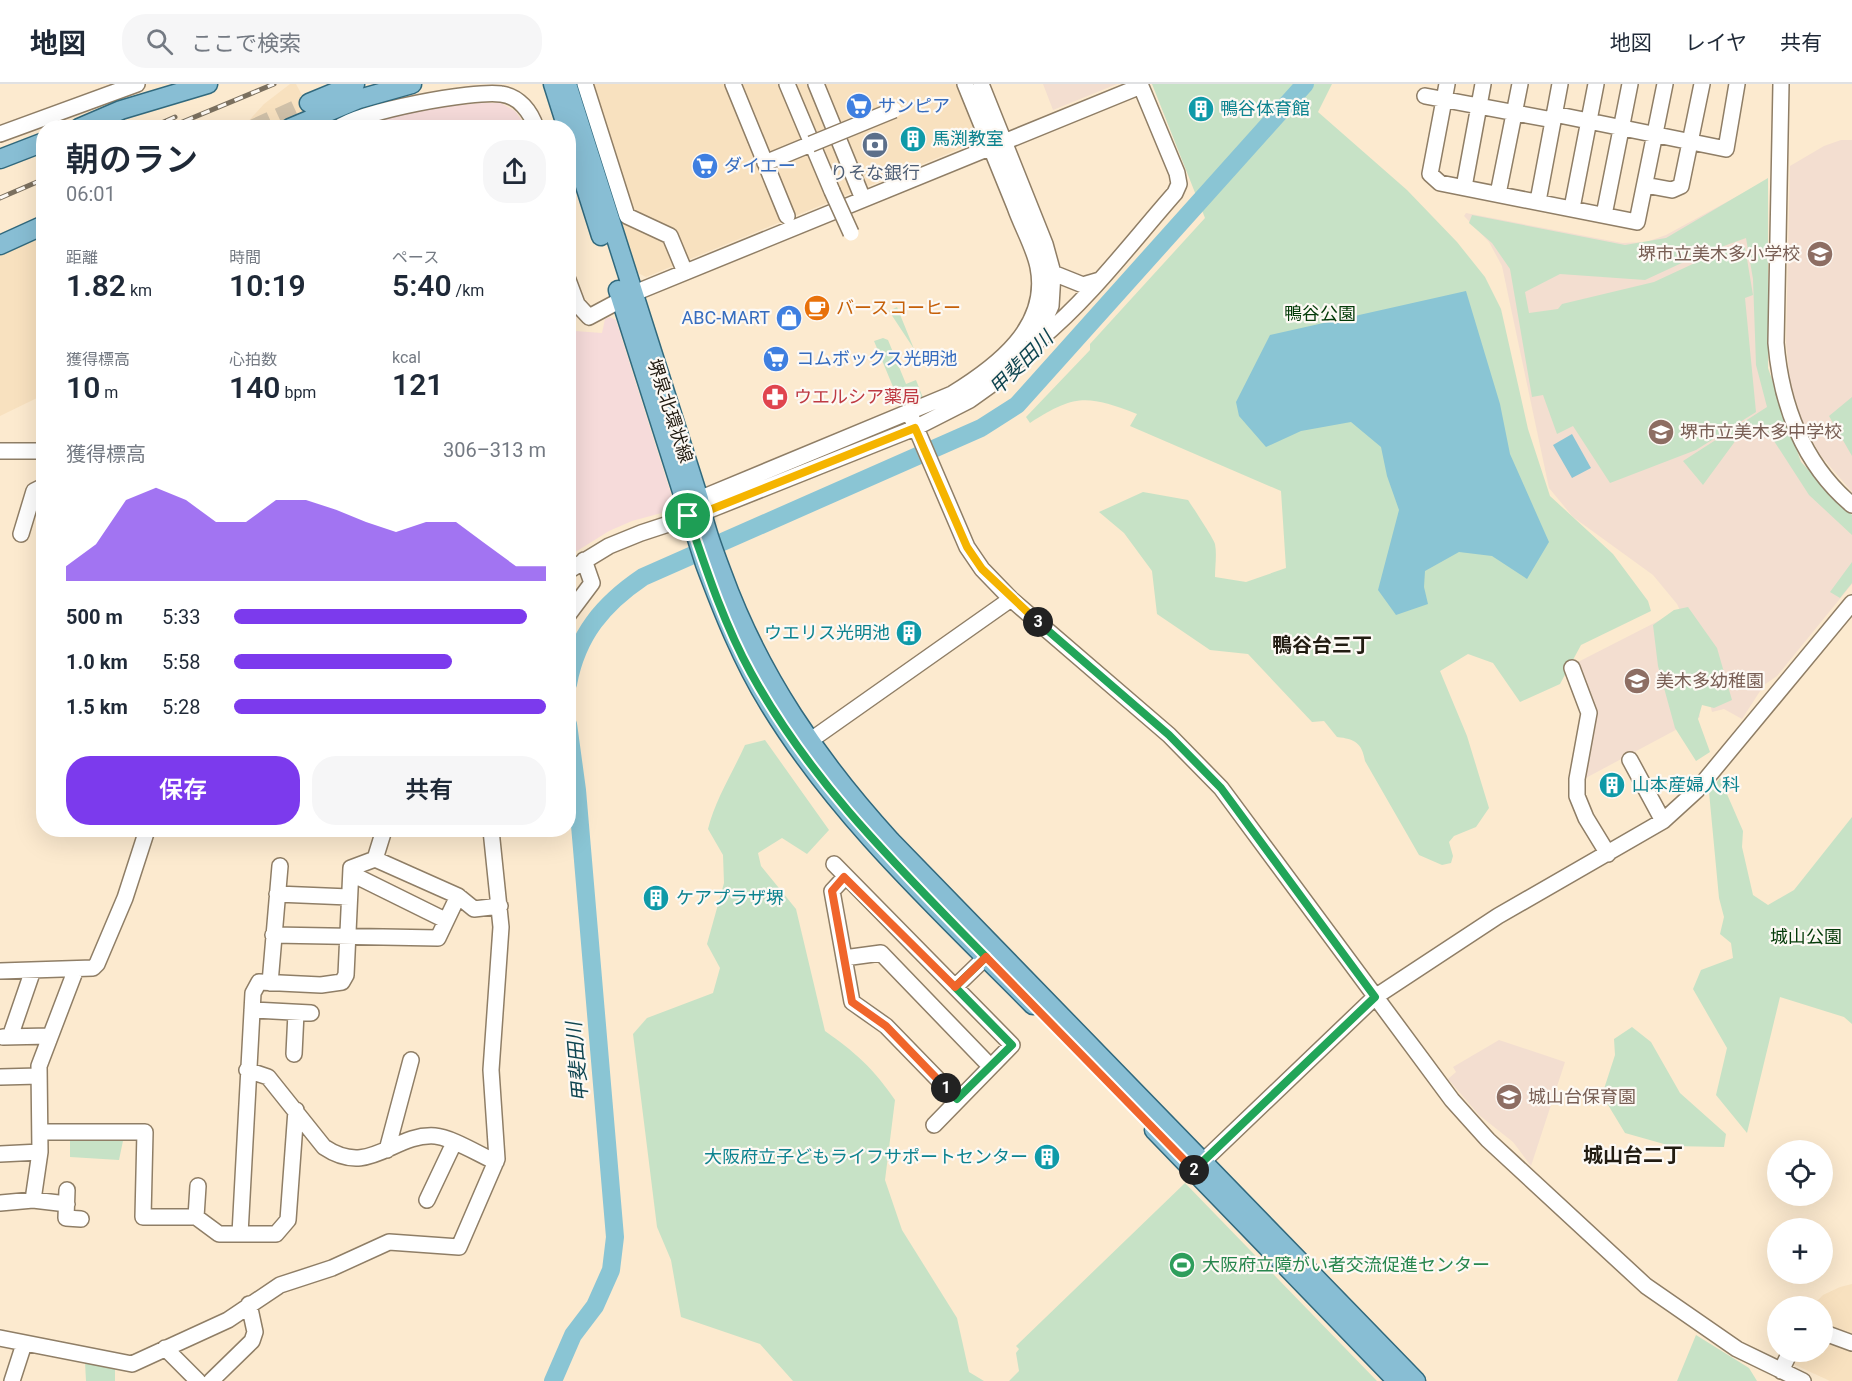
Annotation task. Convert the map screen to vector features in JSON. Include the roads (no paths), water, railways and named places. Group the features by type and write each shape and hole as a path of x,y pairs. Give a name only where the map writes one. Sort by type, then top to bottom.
{"main road":[{"path":"98,120 180,84"},
{"path":"121,110 208,84"},
{"path":"309,103 355,84"},
{"path":"309,120 358,99 412,84"},
{"path":"553,84 564,120"},
{"name":"堺泉北環状線","path":"567,84 627,296"},
{"path":"0,159 36,145"},
{"name":"堺泉北環状線","path":"576,154 627,296 696,510 711,562 721,609 750,670 803,745 833,795 879,847 986,957 1416,1381"},
{"path":"0,245 36,230"},
{"name":"堺泉北環状線","path":"803,745 1397,1381"}],"street":[{"path":"39,120 138,84"},
{"path":"585,84 627,216 670,236 685,272"},
{"path":"733,84 787,216"},
{"path":"787,84 851,233"},
{"path":"816,84 862,199"},
{"path":"965,84 1045,244 1053,273 1051,306 1033,346"},
{"path":"915,426 952,394 980,377 1022,337 1034,317 1040,287 1038,267 997,144 981,84"},
{"path":"1447,84 1430,174 1440,183 1637,222 1665,84"},
{"path":"1464,187 1484,84"},
{"path":"1498,194 1520,84"},
{"path":"1538,201 1560,84"},
{"path":"1572,208 1596,84"},
{"path":"1604,215 1630,84"},
{"path":"1645,184 1672,190 1681,186 1702,84"},
{"path":"1425,96 1514,113 1589,121 1726,149 1737,84"},
{"path":"1781,84 1776,343 1779,378 1795,430 1817,467 1852,505"},
{"path":"576,301 589,317 627,296 1140,85 1177,173 1179,184 1175,193 1100,280 1058,325 998,380 970,400 915,426 619,542 576,566"},
{"path":"353,120 363,115 386,110 480,94 503,94 519,102 531,114 533,120"},
{"path":"765,163 894,110"},
{"path":"0,134 36,121"},
{"path":"1053,273 1083,285 1100,280"},
{"path":"915,426 967,547 982,569 1011,599 1169,735 1221,788 1452,1100 1488,1140 1637,1278 1697,1324 1737,1349 1798,1380"},
{"path":"0,451 36,451"},
{"path":"26,529 36,490"},
{"path":"576,604 592,583 584,560"},
{"path":"803,745 1011,599"},
{"path":"1198,1167 1375,997 1498,916 1663,821 1696,790 1852,603"},
{"path":"1572,668 1589,713 1577,778 1577,796 1586,818 1608,854"},
{"path":"1630,760 1663,821"},
{"path":"0,971 93,968 97,964 125,898 145,837"},
{"path":"375,859 382,837"},
{"path":"0,1338 132,1364 228,1320 280,1285 332,1268 390,1242 459,1247 495,1162 497,1148 491,1070 501,957 500,906 492,837"},
{"path":"240,1234 247,1070 253,993 259,982 321,985 342,982 346,975 351,868 375,859 458,896 474,909 500,906"},
{"path":"834,864 844,877 1012,1045 934,1125"},
{"path":"270,983 280,866"},
{"path":"351,877 360,878 445,920"},
{"path":"844,877 832,891 852,1002 886,1026 957,1099"},
{"path":"277,894 349,897"},
{"path":"273,935 438,938 458,896"},
{"path":"844,958 880,952 990,1066"},
{"path":"955,987 986,957"},
{"path":"33,1200 40,1152 39,1076 50,1036 76,969"},
{"path":"33,970 5,1037 50,1036"},
{"path":"252,1010 303,1013 294,1054"},
{"path":"387,1150 411,1060"},
{"path":"247,1070 268,1077 324,1147 336,1155 359,1159 426,1136 438,1136 495,1162"},
{"path":"0,1077 39,1076"},
{"path":"40,1132 145,1132 143,1217 196,1217 219,1234 276,1234 288,1220 296,1110"},
{"path":"427,1200 454,1143"},
{"path":"0,1154 40,1152"},
{"path":"196,1217 198,1186"},
{"path":"0,1206 67,1197 66,1218 81,1219"},
{"path":"210,1381 252,1341 255,1332 249,1304"},
{"path":"1833,1336 1852,1343"},
{"path":"12,1381 24,1344"},
{"path":"165,1348 198,1381"},
{"path":"1781,1371 1785,1362"}],"water":[{"path":"1466,291 1500,404 1510,454 1549,542 1527,579 1492,556 1459,552 1425,571 1424,587 1428,604 1396,615 1378,590 1399,510 1387,476 1381,447 1351,422 1301,431 1266,447 1239,416 1236,402 1270,335"},
{"path":"1572,434 1591,468 1572,478 1553,445"}],"waterway":[{"name":"甲斐田川","path":"576,655 585,636 604,610 643,577 981,428 1017,405 1305,84"},
{"name":"甲斐田川","path":"553,1381 573,1335 595,1306 611,1270 615,1237 576,783"}],"tunnel":[{"path":"272,120 309,103"}],"railway":[{"path":"187,120 274,84"},
{"path":"168,120 175,117"},
{"path":"0,198 36,182"}],"place":[{"name":"サンピア","path":"859,106"},
{"name":"鴨谷体育館","path":"1201,109"},
{"name":"馬渕教室","path":"913,139"},
{"name":"りそな銀行","path":"875,145"},
{"name":"ダイエー","path":"705,166"},
{"name":"堺市立美木多小学校","path":"1820,254"},
{"name":"バースコーヒー","path":"817,308"},
{"name":"ABC-MART","path":"789,318"},
{"name":"コムボックス光明池","path":"776,359"},
{"name":"ウエルシア薬局","path":"775,397"},
{"name":"堺市立美木多中学校","path":"1661,432"},
{"name":"ウエリス光明池","path":"909,633"},
{"name":"美木多幼稚園","path":"1637,681"},
{"name":"山本産婦人科","path":"1612,785"},
{"name":"ケアプラザ堺","path":"656,898"},
{"name":"城山台保育園","path":"1509,1097"},
{"name":"大阪府立子どもライフサポートセンター","path":"1047,1157"},
{"name":"大阪府立障がい者交流促進センター","path":"1182,1265"}],"district":[{"name":"鴨谷台三丁","path":"1322,645"},
{"name":"城山台二丁","path":"1633,1155"}],"park label":[{"name":"鴨谷公園","path":"1320,314"},
{"name":"城山公園","path":"1806,937"}]}
